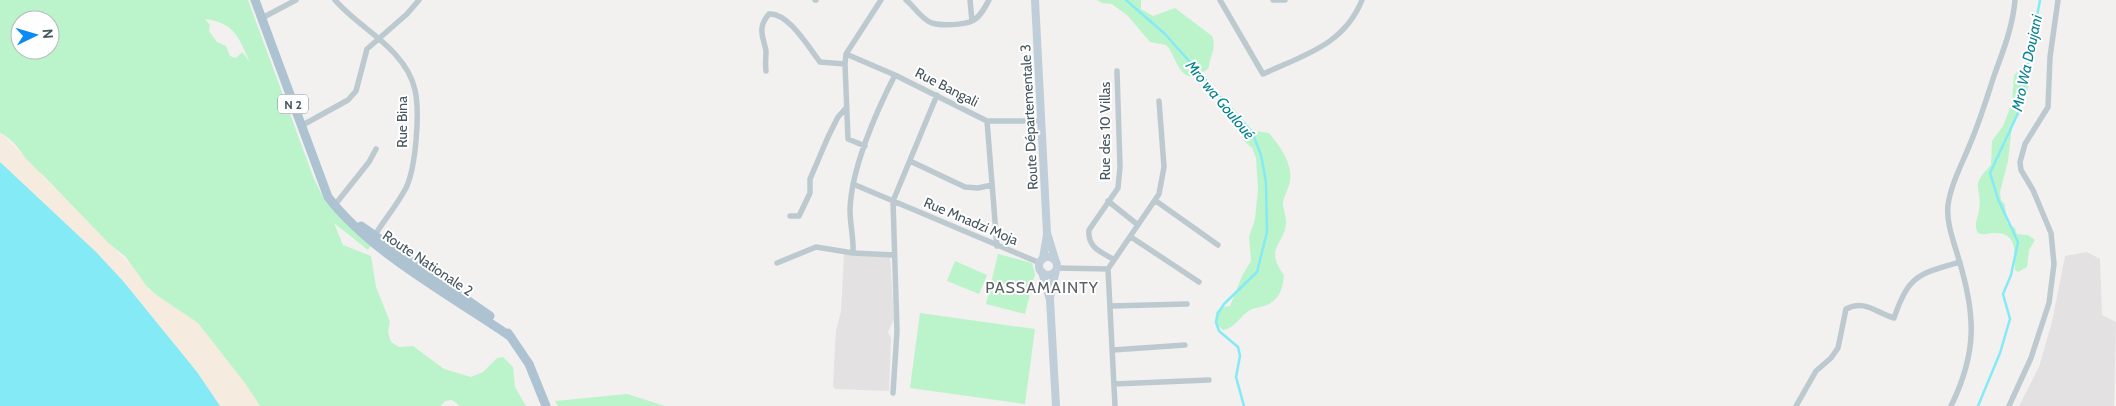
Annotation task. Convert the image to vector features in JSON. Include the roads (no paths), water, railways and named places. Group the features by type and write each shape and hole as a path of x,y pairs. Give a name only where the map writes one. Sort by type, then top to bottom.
{"main road":[{"name":"Route Nationale 2","path":"255,0 321,184 344,218 403,264 512,337"},
{"name":"Route Départementale 3","path":"1034,0 1047,234 1054,259"},
{"name":"Route Nationale 2","path":"335,206 502,325 529,364 546,406"},
{"name":"Route Départementale 3","path":"1041,261 1047,234"},
{"path":"1050,300 1056,269 1054,259 1049,257 1041,261 1050,300 1056,406"},
{"name":"N 2","path":"403,264 431,274"},
{"path":"1042,272 1051,274 1056,269"}],"street":[{"path":"262,18 296,0"},
{"name":"Rue Bina","path":"335,0 378,38 406,67 415,90 416,136 414,158 407,186 393,211 384,220 375,235"},
{"path":"301,126 348,100 356,91 367,49 407,14 419,0"},
{"path":"865,146 848,139 846,54 881,0"},
{"path":"906,0 912,3 921,16 932,23 972,21 982,12 989,0"},
{"path":"970,0 972,21"},
{"path":"1220,0 1264,74 1339,36 1354,19 1362,0"},
{"path":"1273,0 1285,0"},
{"path":"1950,406 1967,370 1971,349 1972,308 1948,222 1948,205 1952,189 1983,112 2011,28 2015,0"},
{"path":"2009,406 2031,358 2049,302 2054,264 2054,248 2051,233 2033,190 2021,170 2020,162 2025,144 2048,107 2050,57 2058,0"},
{"path":"766,71 766,52 761,36 767,15 773,13 796,30 820,62 845,64"},
{"name":"Rue Bangali","path":"846,54 895,75 987,121 1042,121"},
{"name":"Rue des 10 Villas","path":"1114,259 1094,247 1088,238 1090,230 1118,188 1120,167 1117,71"},
{"path":"853,253 850,211 853,184 878,108 895,75"},
{"path":"893,393 897,331 893,201 937,95"},
{"path":"1116,406 1108,269 1156,201 1162,183 1164,167 1159,101"},
{"path":"790,216 799,216 810,193 810,179 828,137 838,117 846,108"},
{"path":"987,121 997,246"},
{"path":"335,206 345,190 369,162 376,148"},
{"path":"910,161 965,187 978,188 992,185"},
{"name":"Rue Mnadzi Moja","path":"853,184 892,198 893,201 997,246 1041,261"},
{"path":"1108,201 1138,226"},
{"path":"1156,201 1218,245"},
{"path":"1131,237 1199,282"},
{"path":"777,263 816,248 853,253 894,255"},
{"path":"1796,406 1816,372 1831,358 1838,348 1846,309 1855,304 1866,304 1880,314 1894,318 1906,287 1923,272 1960,262"},
{"path":"1056,269 1108,269"},
{"path":"1110,306 1187,304"},
{"path":"1113,350 1185,345"},
{"path":"1114,384 1209,380"}],"water":[{"path":"0,162 96,252 123,281 197,372 220,406 0,406"}],"waterway":[{"name":"Mro wa Gouloué","path":"1126,0 1165,34 1252,132 1261,155 1266,182 1267,232 1257,272 1224,304 1218,313 1216,322 1219,331 1238,347 1240,356 1236,377 1244,406"},
{"name":"Mro Wa Doujani","path":"1978,406 2000,353 2010,319 2003,294 2011,275 2018,242 1998,199 1990,173 2020,109 2040,0"}],"district":[{"name":"PASSAMAINTY","path":"1042,287"}]}
